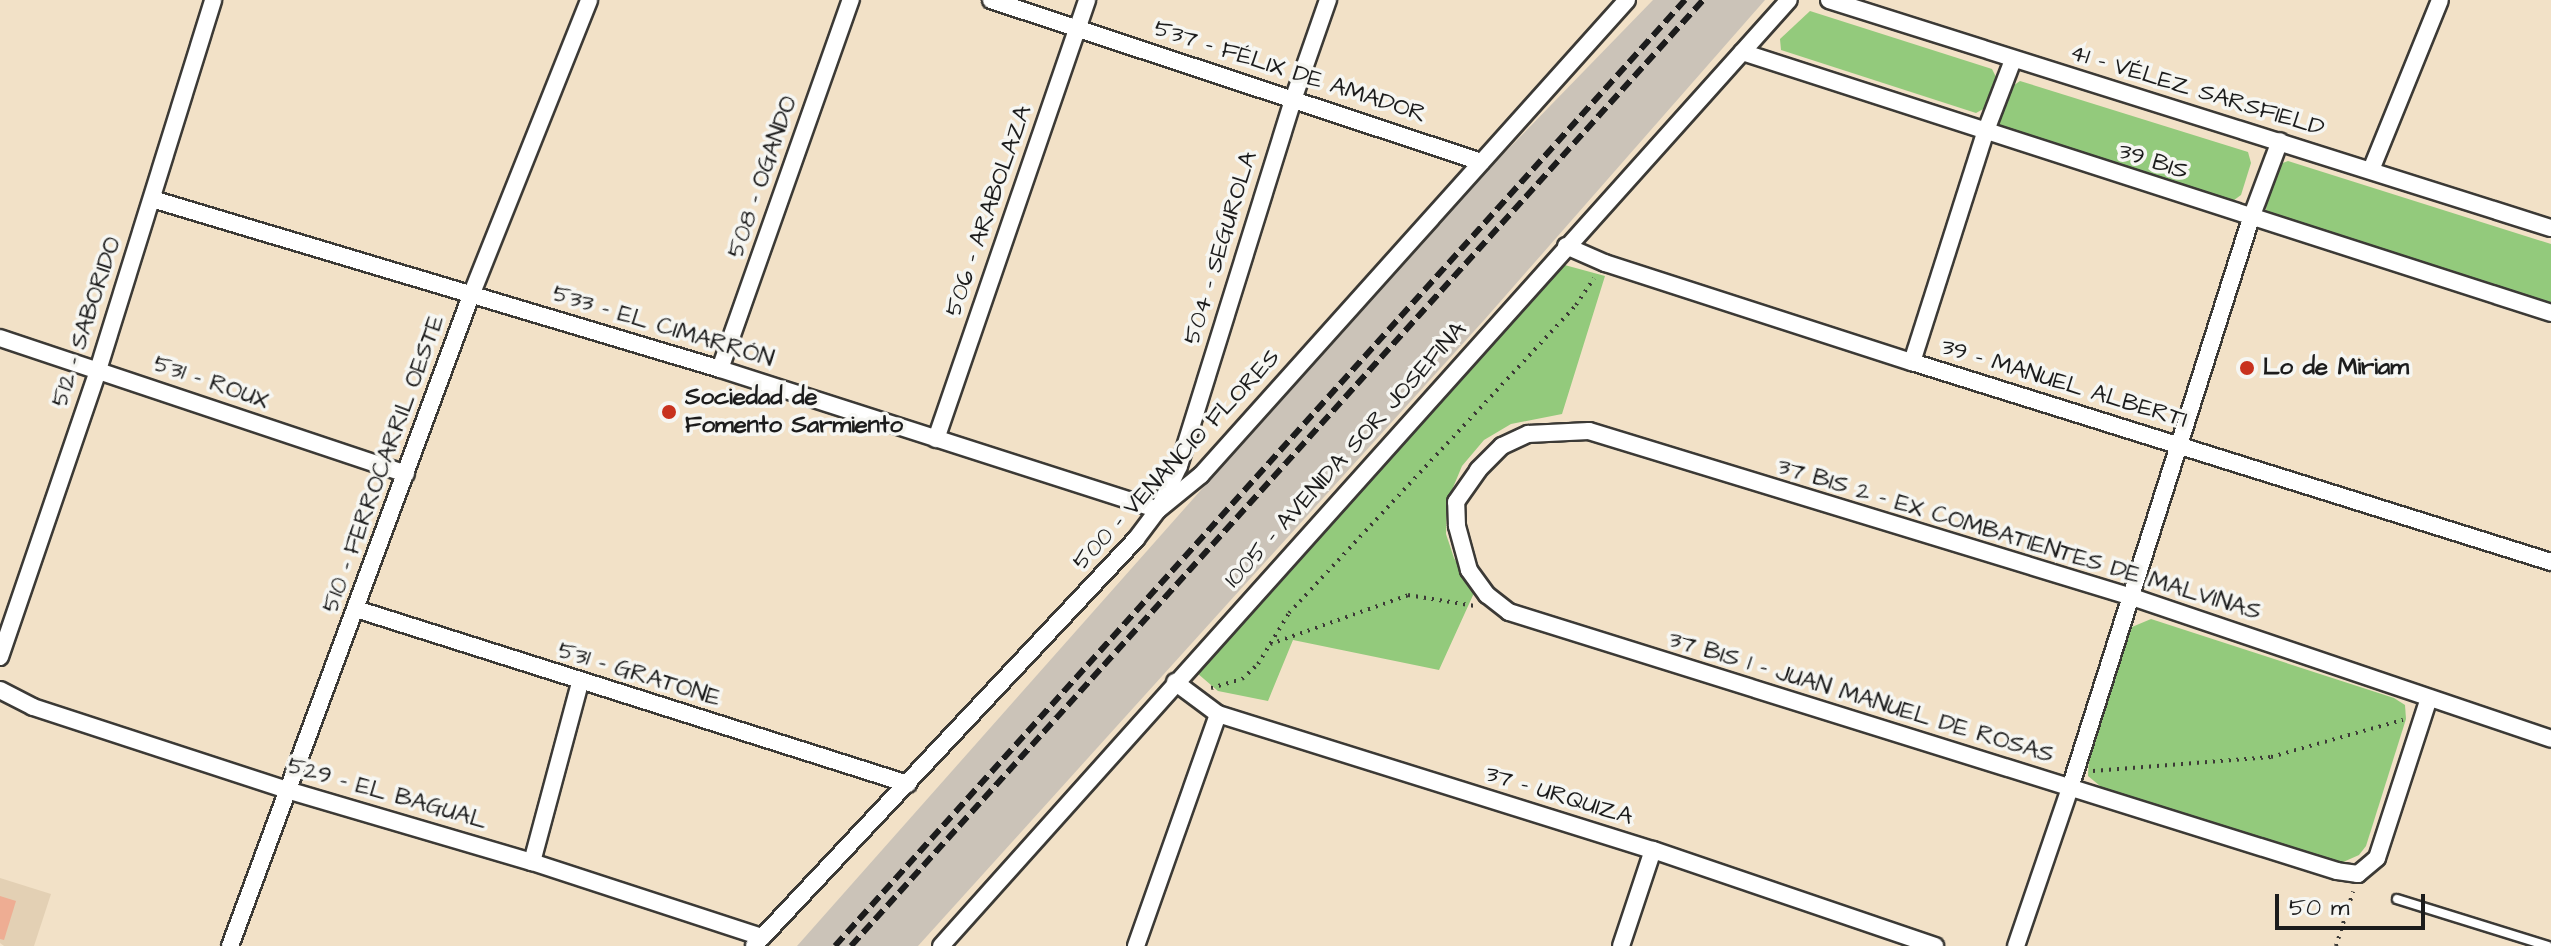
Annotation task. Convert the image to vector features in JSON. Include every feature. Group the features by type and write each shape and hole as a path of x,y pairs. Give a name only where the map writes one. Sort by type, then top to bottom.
{"street":[{"name":"512 - SABORIDO","path":"0,657 98,370 213,0"},
{"name":"510 - FERROCARRIL OESTE","path":"230,946 472,293 589,0"},
{"name":"508 - OGANDO","path":"720,369 851,0"},
{"name":"537 - FÉLIX DE AMADOR","path":"991,0 1294,97 1481,162"},
{"name":"506 - ARABOLAZA","path":"936,439 1087,0"},
{"name":"504 - SEGUROLA","path":"1158,510 1179,466 1294,97 1328,0"},
{"name":"500 - VENANCIO FLORES","path":"758,941 1136,539 1158,510 1201,475 1627,0"},
{"name":"1005 - AVENIDA SOR JOSEFINA","path":"941,946 1789,0"},
{"name":"41 - VÉLEZ SARSFIELD","path":"1829,0 2551,228"},
{"path":"2371,170 2440,0"},
{"name":"39 BIS","path":"1742,52 1985,133 2551,313"},
{"path":"1912,362 1985,133 2013,60"},
{"path":"2016,946 2132,597 2251,218 2280,141"},
{"name":"533 - EL CIMARRÓN","path":"152,199 720,369 1158,510"},
{"name":"39 - MANUEL ALBERTI","path":"1566,246 1605,263 1912,362 2551,562"},
{"name":"531 - ROUX","path":"0,338 406,474"},
{"name":"37 BIS 2 - EX COMBATIENTES DE MALVINAS","path":"1478,470 1502,446 1528,434 1589,431 2132,597 2427,706 2551,739"},
{"name":"37 BIS 1 - JUAN MANUEL DE ROSAS","path":"1478,470 1456,502 1457,526 1469,570 1487,595 1509,612 2072,781 2337,871 2358,874"},
{"name":"531 - GRATONE","path":"356,609 580,683 908,784"},
{"name":"37 - URQUIZA","path":"1175,682 1218,714 1653,850 1935,946"},
{"path":"532,862 580,683"},
{"name":"529 - EL BAGUAL","path":"0,690 33,707 287,790 532,862 758,941"},
{"path":"2358,874 2377,858 2427,706"},
{"path":"1136,946 1218,714"},
{"path":"1621,946 1653,850"}],"lane":[{"path":"2397,899 2548,946"}],"path":[{"path":"1190,694 1242,679 1258,664 1289,613 1576,305 1605,263"},
{"path":"1270,644 1408,595 1509,612"},
{"path":"2072,781 2271,757 2427,706"},
{"path":"2336,946 2358,874"}],"shaded area":[{"path":"1653,0 1765,0 1485,319 918,946 797,946 1449,210"},
{"path":"0,878 51,894 34,946 4,946 0,943"}],"green space":[{"path":"1810,11 1992,69 1996,77 1987,107 1976,113 1781,50 1780,39"},
{"path":"2020,81 2248,152 2251,163 2241,195 2230,203 1998,127 2010,88"},
{"path":"2288,161 2551,244 2551,305 2273,216 2266,211 2267,195 2280,164"},
{"path":"1561,264 1605,276 1562,414 1511,424 1484,440 1462,466 1447,502 1446,534 1454,558 1474,593 1439,670 1293,640 1268,701 1218,691 1197,673"},
{"path":"2151,619 2394,698 2405,705 2406,719 2366,846 2359,855 2341,863 2105,790 2088,776 2089,756 2132,627"}],"building":[{"path":"0,896 16,901 4,940 0,939"}],"railway":[{"path":"835,946 1685,0"},
{"path":"851,946 1703,0"}],"place":[{"name":"Lo de Miriam","path":"2247,368"},
{"name":"Sociedad de Fomento Sarmiento","path":"669,412"}]}
